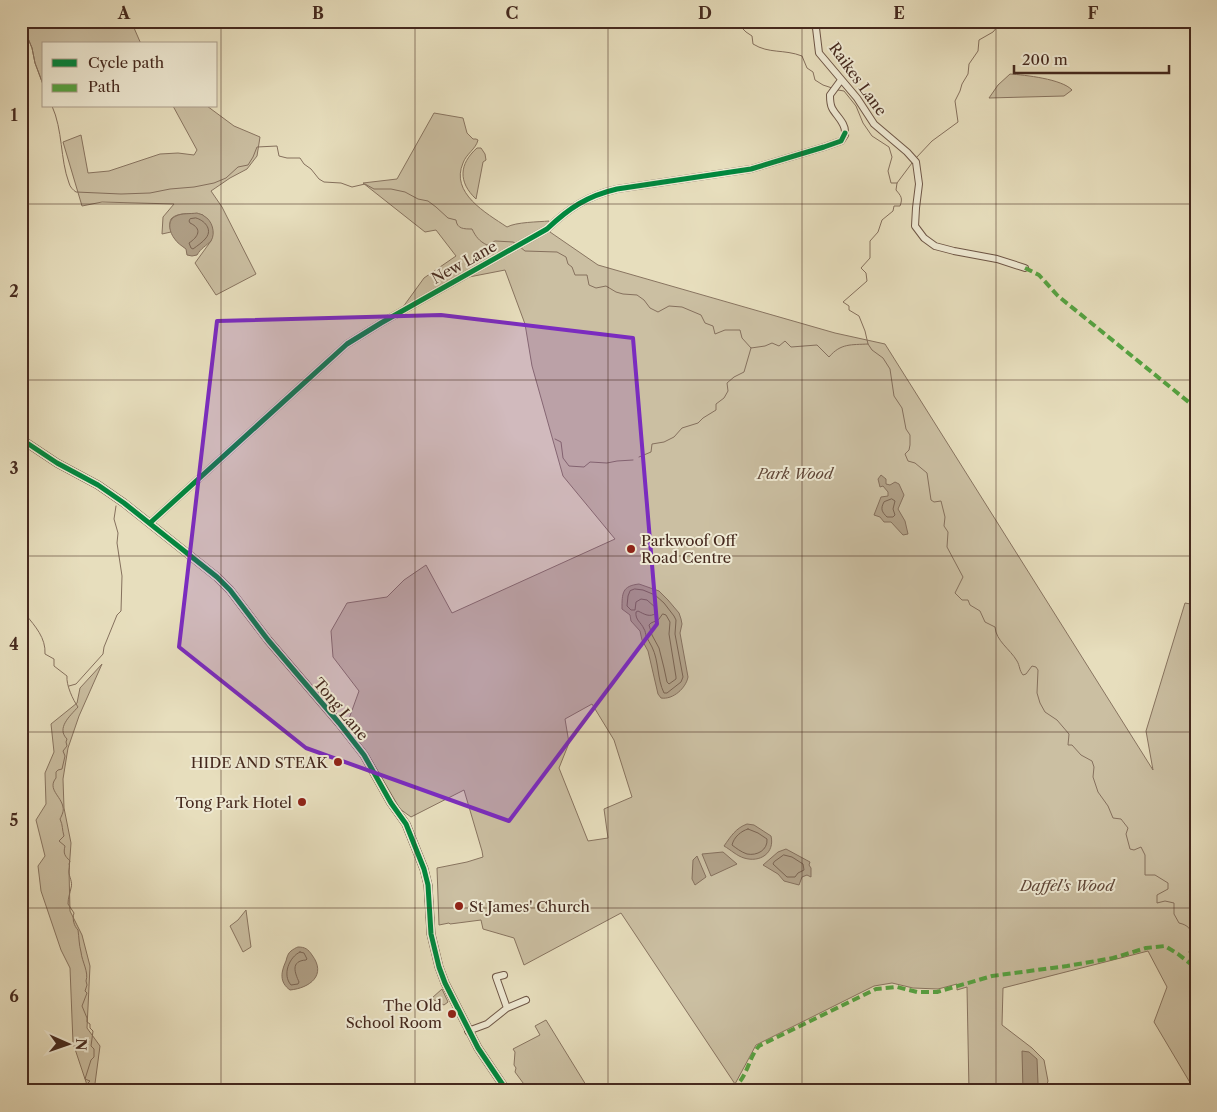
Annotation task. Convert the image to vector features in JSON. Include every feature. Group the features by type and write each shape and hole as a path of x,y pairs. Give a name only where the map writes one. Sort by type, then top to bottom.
{"street":[{"name":"Raikes Lane","path":"810,21 816,28 819,53 856,98 874,124 914,159 919,184 915,226 924,238 935,246 997,259 1024,268"},
{"name":"New Lane","path":"150,523 347,344 547,229 569,209 580,202 617,189 751,169 841,141 846,129 831,106 830,95 841,80"},
{"name":"Tong Lane","path":"21,439 57,463 98,485 124,503 217,577 230,590 268,640 339,723 364,756 391,803 406,824 420,855 427,878 431,934 439,967 448,991 478,1048 507,1091"},
{"path":"504,975 496,977 507,1008"},
{"path":"468,1031 487,1024 507,1008 526,1000"},
{"path":"722,1091 730,1089"}],"highlighted area":[{"path":"441,315 633,338 657,624 509,821 306,748 179,647 217,321"}],"green space":[{"path":"21,21 131,21 140,42 42,42 42,82 32,48"},
{"path":"1010,74 1052,80 1072,90 1064,96 989,98 998,85"},
{"path":"174,108 210,108 234,126 260,137 257,156 247,169 211,191 222,207 256,274 216,295 195,263 211,241 203,215 177,215 171,219 171,232 162,234 163,217 174,204 102,202 82,206 63,142 81,135 88,173 109,171 160,154 178,153 194,155 197,150"},
{"path":"434,113 463,118 467,133 473,139 478,140 463,163 460,174 461,184 472,201 480,209 507,227 521,223 549,221 550,232 598,265 835,333 885,344 1153,770 1146,731 1185,603 1196,605 1196,1091 1154,1022 1167,987 1148,951 1003,988 1002,1025 1032,1048 1044,1060 1048,1081 1045,1091 969,1091 967,987 957,990 957,984 938,989 913,988 892,983 874,986 756,1045 735,1084 621,913 524,965 514,938 483,929 481,920 439,925 437,868 483,857 464,790 411,817 400,809 369,756 346,727 359,691 333,657 331,631 347,603 387,597 404,580 426,565 452,613 615,539 563,476 532,366 525,324 505,270 469,277 466,272 403,307 424,278 456,256 436,230 425,232 363,183 397,179","holes":["592,704 614,740 632,797 604,809 608,838 588,841 559,768 569,743 565,719"]},
{"path":"477,148 481,148 486,160 483,162 476,199 466,186 463,173 467,160"},
{"path":"102,664 79,716 68,748 63,779 64,808 71,843 69,871 70,911 82,935 90,966 87,1028 100,1046 94,1091 89,1091 73,1043 70,968 61,950 41,891 38,866 45,856 36,820 46,804 45,773 54,752 51,724 77,703 80,688"},
{"path":"246,910 251,947 243,952 230,926"},
{"path":"442,989 448,1002 444,1005 432,998"},
{"path":"546,1020 586,1085 579,1091 529,1091 515,1072 515,1052 513,1049 540,1035 535,1026"}],"water":[{"path":"197,213 209,220 213,234 211,241 197,255 192,256 187,255 186,249 174,238 170,229 170,223 178,215"},
{"path":"881,475 886,479 886,484 890,485 895,482 899,484 904,495 898,509 905,521 908,534 903,535 891,522 884,522 880,517 874,515 881,497 888,496 888,492 883,486 880,487 878,479"},
{"path":"639,584 659,591 679,613 681,619 680,633 688,677 682,689 670,697 661,698 658,694 648,651 640,631 631,621 630,615 622,609 624,591 629,586"},
{"path":"747,824 754,825 771,836 771,847 761,858 744,858 724,846 737,830"},
{"path":"786,849 810,862 811,877 807,875 802,877 799,885 784,881 778,874 763,865 778,852"},
{"path":"723,852 737,864 711,876 702,854"},
{"path":"697,856 706,877 695,885 692,879 693,860"},
{"path":"298,947 303,947 309,951 318,969 317,974 310,983 290,990 284,984 282,973 288,954"},
{"path":"1022,1051 1029,1052 1037,1059 1038,1083 1036,1091 1023,1091"}],"waterway":[{"path":"737,21 752,36 753,44 765,49 802,56 807,68 813,72 815,80 832,88"},
{"path":"916,158 932,141 958,122 955,101 968,74 969,64 978,51 979,40 993,32 998,26 994,21"},
{"path":"21,22 32,48 42,82"},
{"path":"838,90 844,91 856,106 863,123 872,136 889,147 892,157 888,171 891,183 897,183"},
{"path":"53,108 58,125 66,174 70,186 76,192 150,193 214,183 226,178 238,167 248,165 257,147 277,146 279,156 300,158 324,182 341,183 352,187 365,184 374,189 391,189 405,192 418,199 428,201 448,218 456,220 459,227 472,229 478,238 487,245 495,241 515,243"},
{"path":"912,163 897,183 896,190 901,199 900,206 894,206 893,211 882,220 878,232 870,241 870,258 861,268 866,273 867,281 843,302 849,306 849,310 859,316 868,344 872,350 883,358 890,369 894,396 902,408 906,429 910,435 909,450 905,454 908,461 915,463 927,473 931,500 934,502 941,501 945,517 944,526 948,532 947,547 963,577 955,593 962,600 968,600 970,605 980,611 985,622 995,627 998,637 1017,661 1023,675 1032,666 1038,670 1037,693 1045,712 1057,720 1069,734 1068,745 1072,745 1081,755 1092,761 1094,767 1093,777 1098,792 1108,806 1113,818 1121,819 1128,828 1126,834 1130,849 1134,850 1141,847 1145,855 1145,875 1155,875 1168,883 1168,889 1157,895 1157,903 1165,901 1174,903 1174,914 1179,923 1185,925 1192,932 1194,938 1189,952 1194,963"},
{"path":"520,247 525,251 557,252 566,257 575,275 587,275 589,285 596,288 606,286 616,292 637,295 650,308 658,312 669,306 682,307 701,315 705,323 713,326 715,334 725,330 740,330 742,338 751,348 772,343 779,346 785,341 791,347 817,345 829,357 833,352 842,347 868,344"},
{"path":"639,457 651,452 652,444 664,442 674,437 682,428 698,423 716,410 716,404 724,398 728,391 727,383 744,372 751,348"},
{"path":"555,439 561,442 563,458 569,466 584,467 590,462 607,463 633,460"},
{"path":"69,686 76,684 103,654 117,615 121,611 122,576 117,543 118,533 114,519 116,506"},
{"path":"21,609 26,611 26,615 39,633 44,643 45,654 54,659 54,666 67,676 70,692 78,707 65,722 63,731 67,739 67,746 63,751 65,756 62,769 56,772 53,786 63,807 60,819 64,836 59,841 65,846 65,855 70,861 71,886 68,904 74,913 73,918 78,930 80,949 87,974 85,991 87,993 82,1006 87,1022 93,1031 91,1046 94,1049 94,1057 91,1060 85,1079 90,1081 88,1083 92,1091"},
{"path":"1194,964 1191,984 1193,997 1196,998"}],"marked path":[{"path":"1025,268 1039,275 1058,296 1196,408"},
{"path":"731,1089 741,1081 759,1046 876,989 897,987 917,992 937,992 992,976 1067,966 1113,958 1146,948 1165,946 1196,968"}],"cycle path":[{"path":"150,523 347,344 547,229 563,215 587,199 617,189 751,169 841,141 845,133"},
{"path":"21,439 57,463 98,485 124,503 217,577 230,590 268,640 364,755 391,803 406,824 424,869 428,885 431,934 445,983 478,1048 507,1091"}],"place":[{"name":"Parkwoof Off Road Centre","path":"631,549"},
{"name":"HIDE AND STEAK","path":"338,762"},
{"name":"Tong Park Hotel","path":"302,802"},
{"name":"St James' Church","path":"459,906"},
{"name":"The Old School Room","path":"452,1014"}],"park label":[{"name":"Park Wood","path":"795,473"},
{"name":"Daffel's Wood","path":"1067,885"}]}
